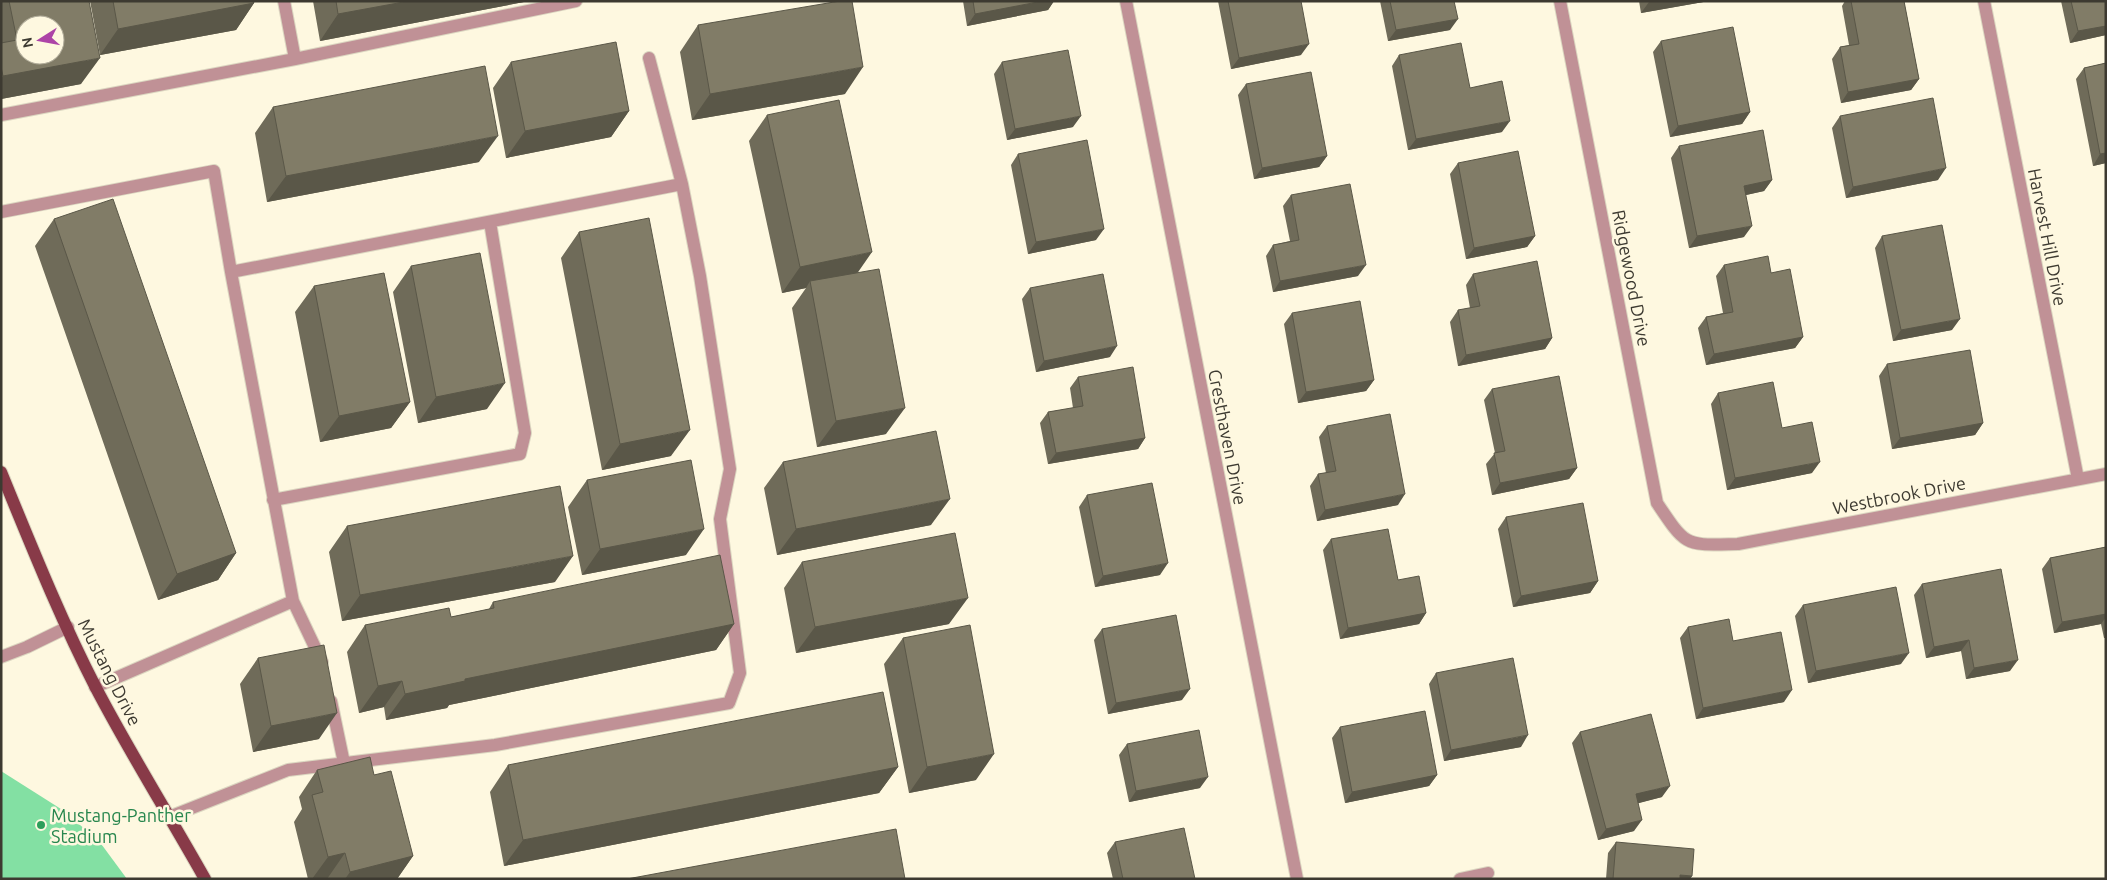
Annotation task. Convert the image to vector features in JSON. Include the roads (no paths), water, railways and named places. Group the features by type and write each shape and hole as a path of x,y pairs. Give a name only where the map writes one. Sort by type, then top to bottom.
{"main road":[{"name":"Mustang Drive","path":"1,472 34,554 96,687 149,784 205,879"}],"street":[{"path":"284,1 295,59"},
{"path":"1,114 295,59 576,1"},
{"name":"Cresthaven Drive","path":"1126,1 1297,879"},
{"name":"Ridgewood Drive","path":"1560,1 1658,503 1676,532 1689,542 1698,545"},
{"name":"Harvest Hill Drive","path":"1984,1 2078,479"},
{"path":"170,817 288,770 495,745 729,702 740,673 720,520 730,469 700,276 682,184 649,58"},
{"path":"1,212 214,171 292,601 324,667 344,763"},
{"path":"231,272 682,184"},
{"path":"273,500 520,454 525,433 490,222"},
{"name":"Westbrook Drive","path":"1698,545 1738,544 2106,474"},
{"path":"96,687 292,601"},
{"path":"1,657 68,627"},
{"path":"1460,879 1488,874"}],"place":[{"name":"Mustang-Panther Stadium","path":"41,825"}]}
